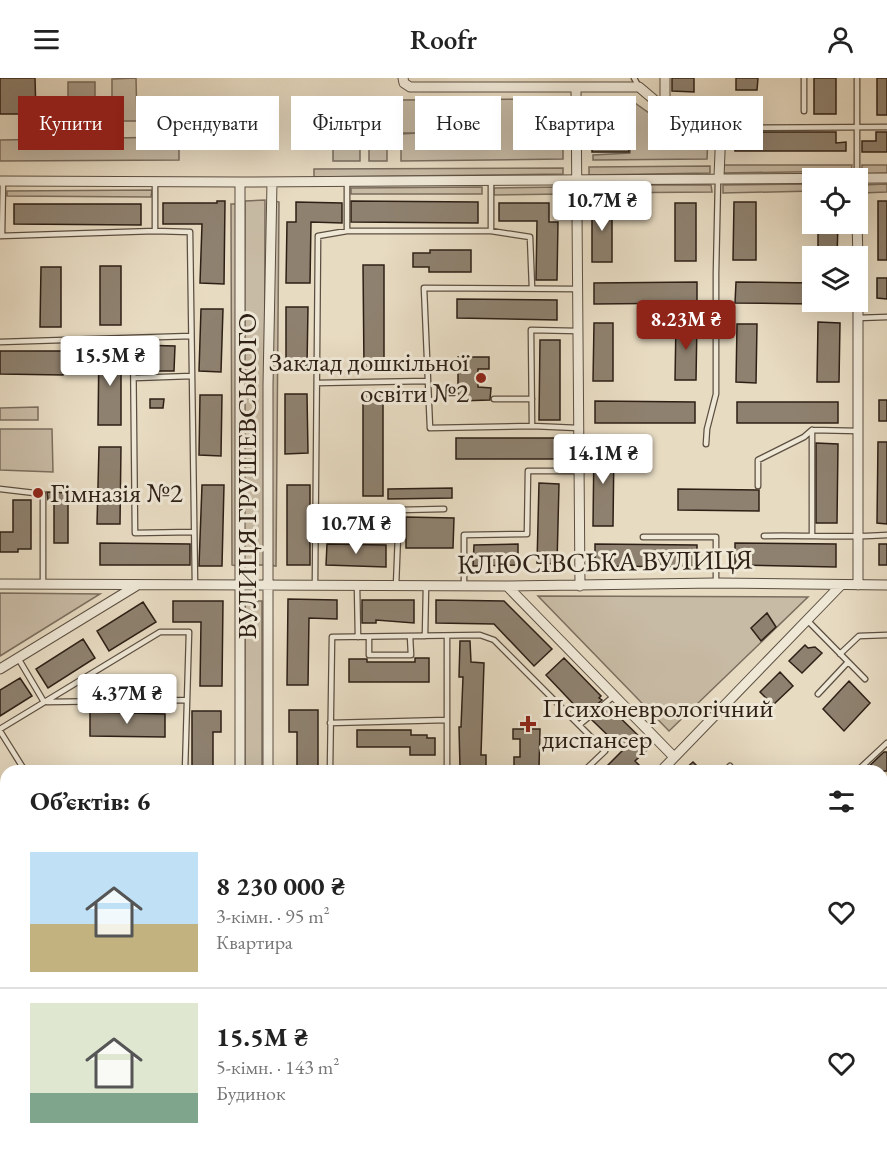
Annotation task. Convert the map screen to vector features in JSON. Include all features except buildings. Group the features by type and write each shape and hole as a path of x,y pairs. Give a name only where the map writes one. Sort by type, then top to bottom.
{"street":[{"path":"402,78 410,87 576,88 637,82 652,96"},
{"path":"665,78 665,96"},
{"path":"576,88 580,586"},
{"path":"718,177 720,150"},
{"path":"2,181 272,182 802,178"},
{"path":"868,178 887,178"},
{"name":"ВУЛИЦЯ ГРУШЕВСЬКОГО","path":"240,182 240,765"},
{"name":"ВУЛИЦЯ ГРУШЕВСЬКОГО","path":"268,765 268,385 272,182"},
{"path":"858,312 858,585"},
{"name":"КЛЮСІВСЬКА ВУЛИЦЯ","path":"0,584 136,586 580,586 716,583 887,585"},
{"path":"667,765 842,585"},
{"path":"0,669 136,586"},
{"path":"507,586 674,757"}],"lane":[{"path":"804,78 804,111"},
{"path":"857,78 857,168"},
{"path":"763,128 887,126"},
{"path":"706,444 707,429 716,394 718,177"},
{"path":"2,181 1,236 190,232 195,585"},
{"path":"347,181 347,231"},
{"path":"491,181 491,231"},
{"path":"155,182 155,231"},
{"path":"315,585 318,236 347,231 491,231 530,237 532,288"},
{"path":"576,289 424,288 430,428 532,426 578,428"},
{"path":"858,318 887,317"},
{"path":"532,426 531,330 577,331"},
{"path":"0,342 191,336"},
{"path":"133,339 135,533 194,532"},
{"path":"134,378 192,376"},
{"path":"317,383 428,381"},
{"path":"494,399 532,399"},
{"path":"758,486 758,460 804,437 812,430 858,431"},
{"path":"812,430 812,535"},
{"path":"464,586 464,535 526,534 528,471 578,471"},
{"path":"0,489 43,494 43,584"},
{"path":"396,586 399,510 444,509"},
{"path":"316,537 398,535"},
{"path":"764,536 887,535"},
{"path":"644,537 716,537 716,583"},
{"path":"357,586 358,637"},
{"path":"425,636 426,586"},
{"path":"807,620 865,679"},
{"path":"21,765 0,730 159,632 189,632 185,765"},
{"path":"330,765 332,637 480,635 494,640 605,751 590,765"},
{"path":"840,654 859,636 887,635"},
{"path":"369,637 369,655 411,654 410,636"},
{"path":"447,636 447,765"},
{"path":"18,658 44,702"},
{"path":"818,694 848,662"},
{"path":"579,725 614,696"},
{"path":"44,702 187,700"},
{"path":"330,723 447,720"},
{"path":"863,765 887,742"}],"shaded area":[{"path":"136,78 136,121 124,121 124,96 112,96 112,79"},
{"path":"68,82 95,82 95,96 68,96"},
{"path":"501,99 513,99 513,150 563,150 563,159 401,161 403,134 415,133 415,150 501,150"},
{"path":"403,100 415,100 415,133 403,133"},
{"path":"636,104 648,112 648,150 707,150 707,159 593,160 593,155 630,153 630,150 636,150"},
{"path":"124,138 136,138 136,150 179,150 179,160 0,161 0,140 18,140 18,150 124,150"},
{"path":"333,150 360,150 360,161 333,161"},
{"path":"369,150 387,150 387,161 369,161"},
{"path":"722,165 852,165 852,168 802,168 802,172 722,173"},
{"path":"862,165 887,165 887,173 868,174 868,168 862,168"},
{"path":"710,166 710,173 589,175 589,167"},
{"path":"563,168 563,174 314,177 314,169"},
{"path":"802,184 802,191 723,193 723,185"},
{"path":"887,184 887,192 868,193 868,185"},
{"path":"589,185 711,185 712,192 589,193"},
{"path":"482,187 482,194 351,194 351,188"},
{"path":"564,187 564,194 494,195 494,188"},
{"path":"152,190 151,197 7,196 7,191"},
{"path":"265,200 264,565 244,565 245,201"},
{"path":"274,201 279,202 276,566 270,565"},
{"path":"231,204 238,204 237,566 232,565"},
{"path":"38,407 38,420 0,420 0,408"},
{"path":"0,429 52,429 53,472 0,470"},
{"path":"0,593 100,594 0,656"},
{"path":"538,596 808,597 669,731"},
{"path":"245,601 262,601 262,765 245,765"}],"place":[{"name":"Заклад дошкільної освіти №2","path":"481,378"},
{"name":"Гімназія №2","path":"38,493"},
{"name":"Психоневрологічний диспансер","path":"528,724"}]}
